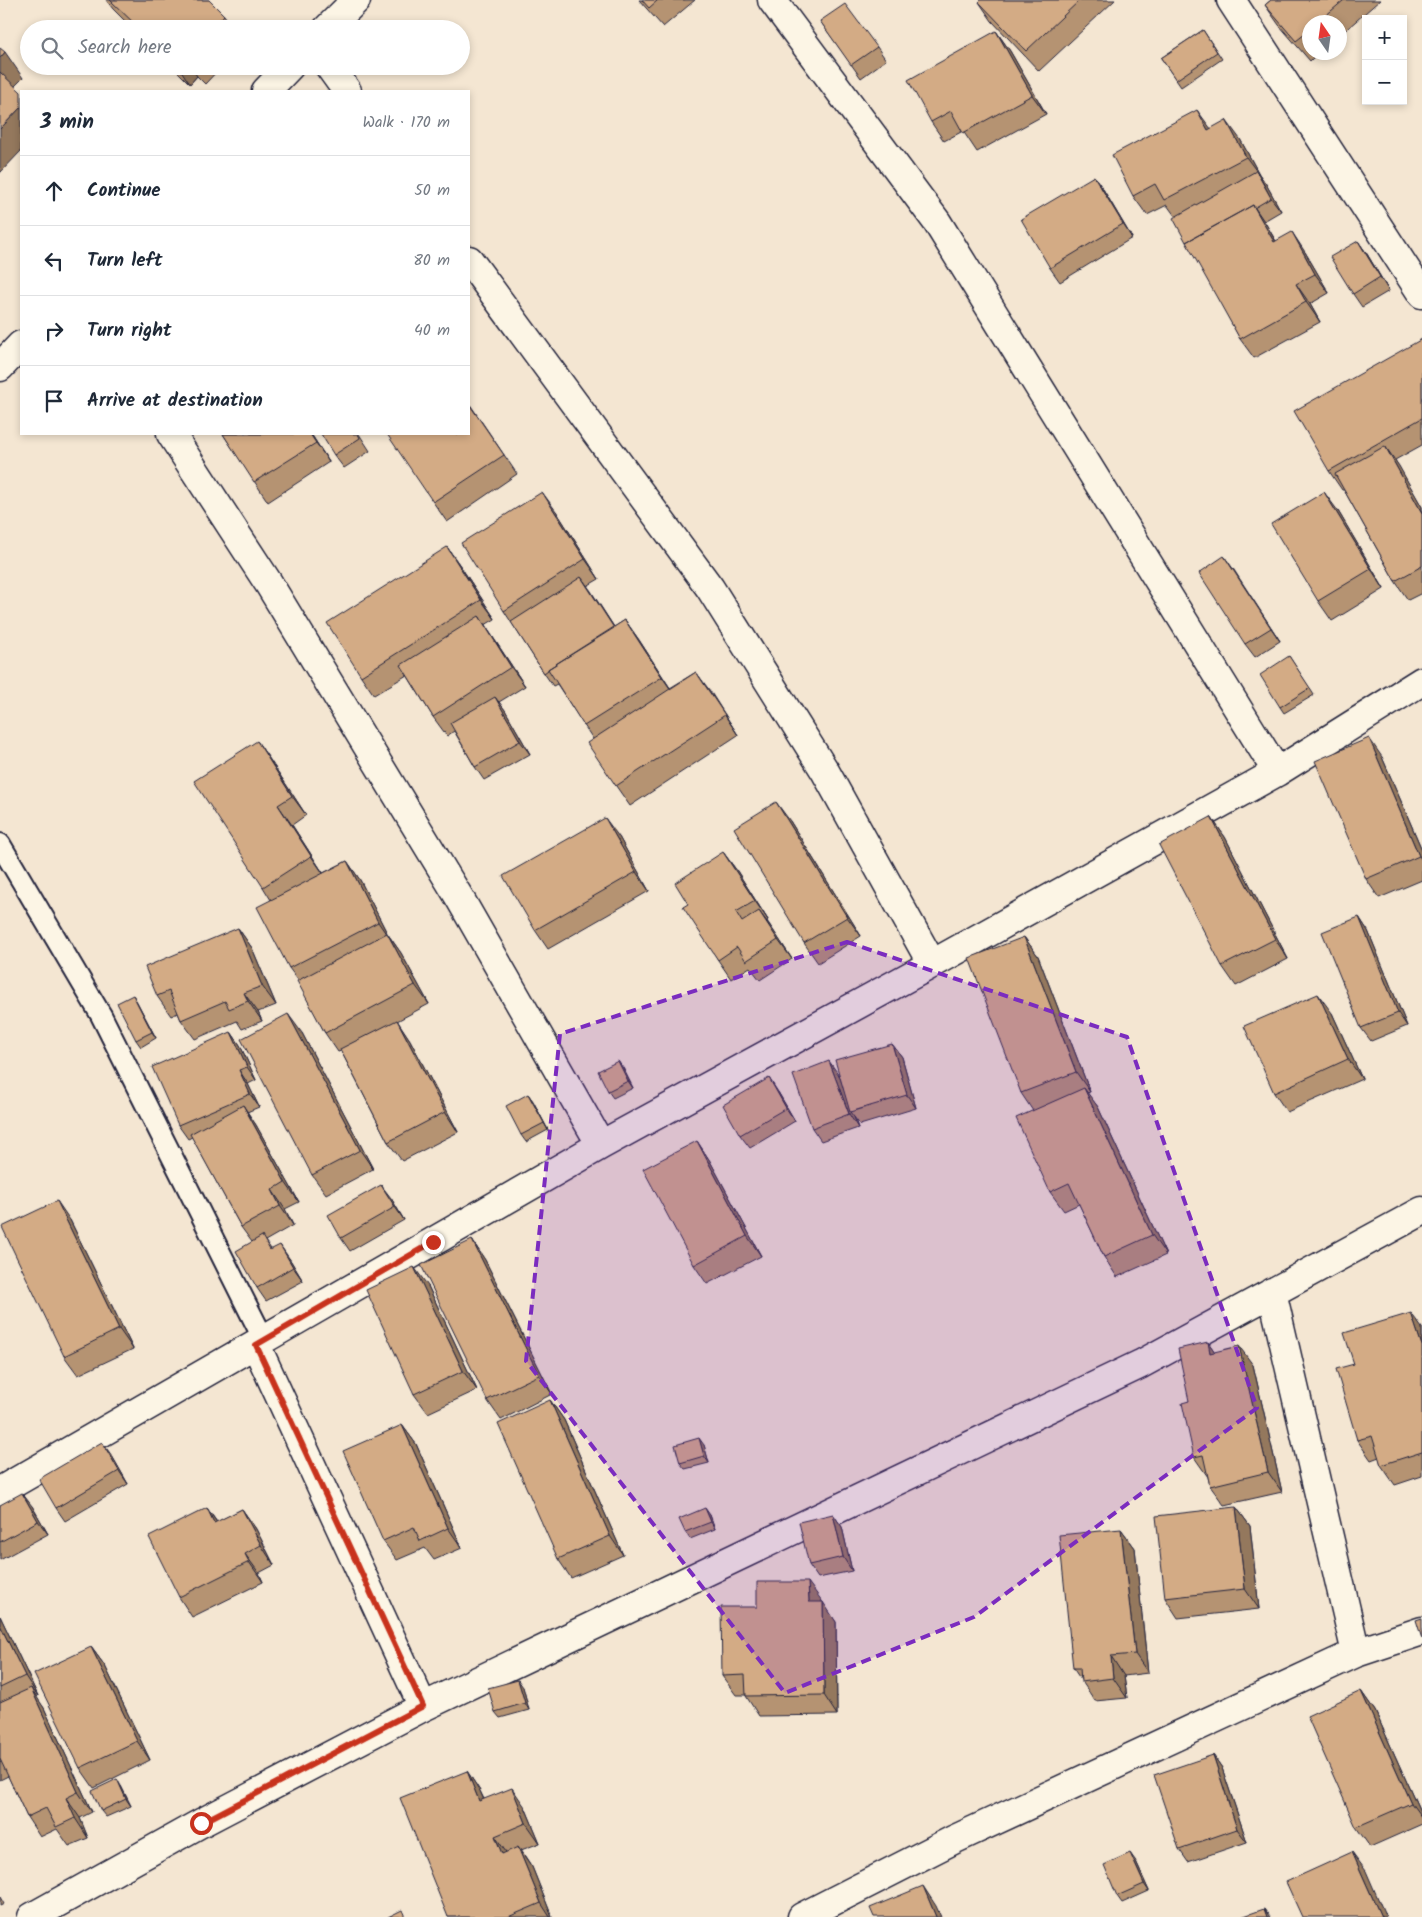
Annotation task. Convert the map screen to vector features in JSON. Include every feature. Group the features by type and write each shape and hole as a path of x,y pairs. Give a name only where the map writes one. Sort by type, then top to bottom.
{"street":[{"path":"336,20 356,0"},
{"path":"772,0 937,222 1278,772"},
{"path":"1231,0 1422,294"},
{"path":"267,90 281,75"},
{"path":"335,75 346,90"},
{"path":"470,261 710,588 825,771 932,964"},
{"path":"0,367 20,346"},
{"path":"172,435 274,593 449,880 601,1145"},
{"path":"0,1491 601,1145 1278,772 1422,681"},
{"path":"32,1917 201,1823 423,1706 1141,1364 1422,1211"},
{"path":"1272,1292 1356,1653"},
{"path":"260,1342 423,1706"},
{"path":"802,1917 953,1840 1356,1653 1422,1631"}],"lane":[{"path":"0,844 101,1015 260,1342"}],"highlighted area":[{"path":"847,942 1127,1037 1257,1408 974,1617 785,1693 526,1361 560,1034"}],"building":[{"path":"110,0 209,0 224,15 219,20 131,20"},
{"path":"642,0 658,0 649,8"},
{"path":"981,0 1080,0 1026,51 979,2"},
{"path":"1271,0 1344,0 1326,15 1302,15 1302,36 1296,41 1265,5"},
{"path":"845,4 877,47 851,65 820,21"},
{"path":"1203,30 1217,52 1176,80 1161,58"},
{"path":"996,31 1032,95 963,133 951,111 931,122 908,80"},
{"path":"0,48 5,52 0,58"},
{"path":"0,72 20,91 20,108 0,129"},
{"path":"1197,110 1208,130 1226,120 1246,157 1164,200 1155,184 1133,196 1112,155"},
{"path":"1256,171 1271,198 1254,208 1253,205 1186,242 1173,218"},
{"path":"1094,176 1123,224 1050,268 1021,219"},
{"path":"1253,205 1274,242 1292,232 1315,274 1296,284 1306,302 1240,339 1186,242"},
{"path":"1358,241 1380,277 1353,294 1330,257"},
{"path":"1422,339 1422,418 1329,471 1294,411"},
{"path":"470,405 504,455 433,502 388,435 470,435"},
{"path":"224,435 311,435 316,443 254,482"},
{"path":"322,435 358,435 360,438 334,455"},
{"path":"1385,446 1422,513 1422,566 1395,581 1335,474"},
{"path":"542,492 585,559 504,611 461,543"},
{"path":"1324,492 1371,569 1318,601 1271,524"},
{"path":"447,547 481,600 361,676 327,623"},
{"path":"1224,556 1271,628 1245,644 1199,573"},
{"path":"581,577 614,628 544,673 511,622"},
{"path":"479,616 511,667 433,717 401,665"},
{"path":"625,620 662,677 584,726 548,669"},
{"path":"1289,656 1310,688 1280,707 1260,675"},
{"path":"696,672 725,715 616,786 587,743"},
{"path":"495,697 520,741 475,767 450,723"},
{"path":"1369,738 1419,856 1366,879 1315,761"},
{"path":"257,741 292,796 278,805 311,856 263,887 194,781"},
{"path":"776,802 847,917 804,943 734,828"},
{"path":"1211,817 1275,939 1222,966 1159,845"},
{"path":"605,818 636,872 535,930 503,876"},
{"path":"723,852 755,901 736,912 742,922 759,911 778,940 746,961 737,947 718,960 683,907 688,904 675,883"},
{"path":"347,861 378,922 289,968 257,907"},
{"path":"1359,917 1398,1013 1361,1028 1322,932"},
{"path":"238,928 262,986 244,993 248,1001 229,1009 225,1001 181,1020 169,991 157,996 145,967"},
{"path":"387,933 415,985 325,1033 297,981"},
{"path":"1024,937 1076,1072 1021,1093 969,958"},
{"path":"1318,994 1348,1059 1274,1093 1244,1026"},
{"path":"133,995 152,1032 136,1040 117,1003"},
{"path":"288,1014 360,1150 312,1175 241,1039"},
{"path":"397,1020 445,1112 388,1142 340,1049"},
{"path":"231,1032 247,1067 239,1070 250,1094 178,1125 152,1067"},
{"path":"892,1044 907,1095 850,1112 835,1060"},
{"path":"618,1061 628,1081 608,1091 598,1071"},
{"path":"829,1061 849,1114 812,1128 793,1075"},
{"path":"769,1078 786,1108 740,1135 723,1105"},
{"path":"1084,1088 1152,1235 1104,1257 1069,1183 1050,1192 1016,1118"},
{"path":"528,1094 544,1123 521,1135 506,1106"},
{"path":"243,1105 285,1182 272,1190 280,1206 241,1227 190,1134"},
{"path":"697,1141 747,1236 694,1265 643,1169"},
{"path":"381,1185 395,1207 341,1238 328,1215"},
{"path":"57,1201 119,1329 64,1356 2,1227"},
{"path":"262,1236 270,1250 280,1245 293,1267 257,1288 236,1251"},
{"path":"472,1240 539,1375 487,1400 421,1265"},
{"path":"414,1267 463,1371 414,1394 366,1290"},
{"path":"1411,1313 1422,1346 1422,1452 1381,1465 1372,1436 1357,1440 1336,1369 1354,1364 1344,1333"},
{"path":"1208,1342 1210,1353 1239,1346 1268,1472 1210,1486 1203,1455 1194,1457 1182,1403 1189,1401 1178,1349"},
{"path":"550,1400 610,1536 558,1559 498,1424"},
{"path":"402,1425 448,1528 420,1541 414,1527 383,1541 343,1451"},
{"path":"699,1438 704,1456 680,1463 675,1445"},
{"path":"102,1442 119,1471 56,1508 39,1479"},
{"path":"22,1493 38,1521 0,1542 0,1505"},
{"path":"1236,1507 1245,1589 1165,1598 1156,1516"},
{"path":"207,1508 214,1523 242,1509 261,1545 245,1554 249,1562 179,1597 149,1537"},
{"path":"705,1508 711,1522 685,1532 679,1519"},
{"path":"833,1514 843,1557 809,1565 799,1522"},
{"path":"1121,1529 1135,1654 1111,1656 1113,1678 1081,1682 1080,1668 1073,1668 1059,1535"},
{"path":"757,1582 808,1582 809,1602 823,1602 824,1695 746,1696 745,1675 722,1676 721,1607 757,1607"},
{"path":"1422,1618 1422,1639 1416,1620"},
{"path":"0,1625 25,1676 0,1688"},
{"path":"91,1647 137,1741 80,1768 34,1674"},
{"path":"518,1680 525,1703 495,1712 488,1688"},
{"path":"31,1688 78,1792 66,1798 75,1818 56,1827 46,1808 27,1817 0,1759 0,1702"},
{"path":"1361,1691 1411,1803 1356,1827 1307,1716"},
{"path":"1213,1755 1237,1829 1179,1849 1154,1775"},
{"path":"467,1771 479,1801 512,1788 526,1823 495,1836 502,1854 518,1847 541,1903 508,1917 448,1917 400,1798"},
{"path":"117,1779 126,1799 101,1811 92,1791"},
{"path":"1352,1852 1381,1917 1302,1917 1286,1882"},
{"path":"1130,1853 1144,1884 1117,1896 1104,1865"},
{"path":"923,1886 936,1917 874,1917 870,1908"},
{"path":"1264,1909 1267,1917 1241,1917"},
{"path":"402,1910 405,1917 388,1917"}],"route":[{"path":"201,1823 423,1706 256,1345 433,1242"}]}
